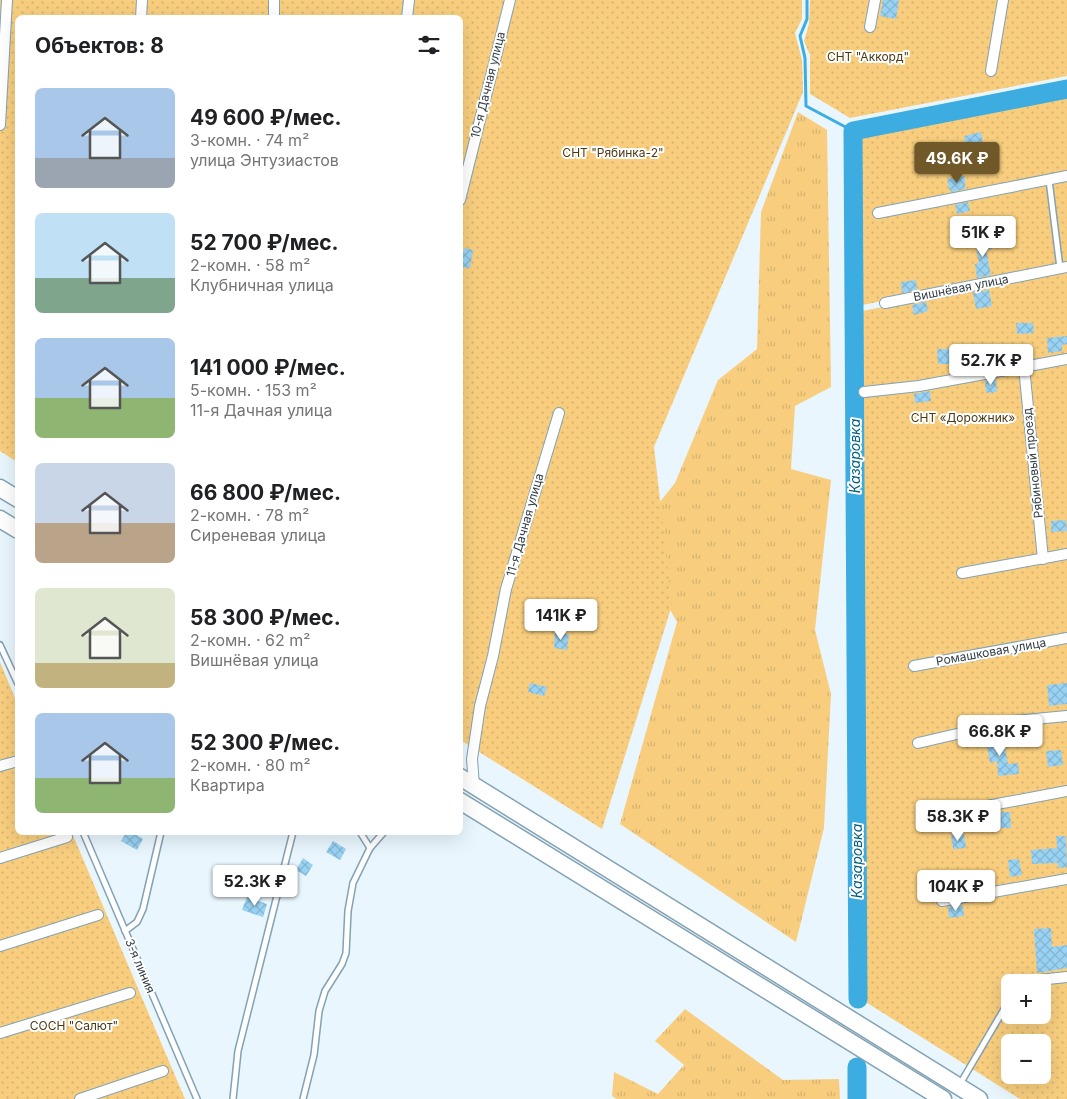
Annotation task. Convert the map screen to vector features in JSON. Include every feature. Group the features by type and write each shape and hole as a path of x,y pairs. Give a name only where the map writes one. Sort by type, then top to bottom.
{"highway":[{"path":"0,488 15,497"},
{"path":"0,520 15,528"},
{"path":"463,778 979,1099"},
{"path":"463,804 943,1099"}],"street":[{"path":"0,125 7,0"},
{"path":"141,15 142,0"},
{"path":"274,0 274,15"},
{"path":"407,15 409,0"},
{"name":"10-я Дачная улица","path":"463,188 510,0"},
{"path":"870,27 875,0"},
{"path":"990,70 1004,0"},
{"path":"878,213 1067,176"},
{"name":"Вишнёвая улица","path":"884,303 1064,268"},
{"path":"864,392 919,386 1067,359"},
{"name":"Рябиновый проезд","path":"1024,367 1043,559"},
{"name":"11-я Дачная улица","path":"474,786 472,759 480,706 493,656 506,589 559,413"},
{"path":"962,573 1067,554"},
{"name":"Ромашковая улица","path":"914,666 1067,638"},
{"path":"918,743 1014,720 1067,716"},
{"path":"0,766 15,762"},
{"path":"928,817 1067,791"},
{"path":"0,858 67,837"},
{"path":"942,901 1067,879"},
{"path":"0,946 98,915"},
{"path":"1051,979 1067,977"},
{"path":"0,1033 130,993"},
{"path":"80,1099 163,1071"}],"lane":[{"path":"1049,180 1064,268"},
{"path":"0,644 15,677"},
{"name":"3-я линия","path":"83,835 197,1099"},
{"path":"125,931 137,922 143,909 160,835"},
{"path":"233,1099 238,1051 292,835"},
{"path":"362,835 370,848"},
{"path":"302,1099 314,1055 319,1011 326,991 342,964 346,953 348,910 353,882 370,848 381,835"},
{"path":"958,1086 1001,1014"}],"green space":[{"name":"СНТ \"Рябинка-2\"","path":"0,0 802,0 802,19 795,33 802,60 803,92 654,447 672,605 602,829 463,742 463,15 15,15 15,461 0,451"},
{"name":"СНТ \"Аккорд\"","path":"810,0 1067,0 1067,76 850,118 810,94 810,55 804,41 809,24"},
{"path":"1067,98 1067,265 857,306 856,138"},
{"path":"798,112 827,130 831,387 795,406 791,469 831,480 815,630 831,694 824,828 796,942 620,824 677,622 655,583 651,513 675,483 718,380 757,349 761,212"},
{"name":"СНТ «Дорожник»","path":"1067,272 1067,1099 1020,1099 864,1001 857,312"},
{"name":"СОСН \"Салют\"","path":"0,662 15,698 15,835 73,835 185,1099 0,1099"},
{"path":"685,1009 783,1080 839,1079 840,1099 616,1099 612,1096 614,1072 658,1094 684,1065 655,1041"}],"building":[{"path":"883,0 899,0 896,19 880,16"},
{"path":"981,132 983,143 966,147 964,136"},
{"path":"965,176 965,189 952,192 949,189 947,179"},
{"path":"968,202 970,211 957,214 955,205"},
{"path":"990,238 992,249 986,250 991,275 977,278 975,264 979,263 975,240"},
{"path":"464,248 473,250 470,268 463,267"},
{"path":"916,280 917,290 902,293 901,282"},
{"path":"989,290 992,306 976,309 973,293"},
{"path":"926,302 928,311 914,315 912,305"},
{"path":"1016,323 1033,323 1034,333 1017,334"},
{"path":"1067,336 1067,344 1062,345 1062,351 1048,353 1047,338"},
{"path":"937,349 954,349 955,364 938,364"},
{"path":"996,379 997,392 986,393 985,381"},
{"path":"930,391 931,401 915,403 914,394"},
{"path":"1066,520 1067,531 1051,532 1051,521"},
{"path":"555,633 569,634 567,650 554,648"},
{"path":"530,683 547,687 544,696 528,692"},
{"path":"1067,683 1067,704 1049,706 1047,685"},
{"path":"994,733 996,743 1004,742 1008,764 1018,763 1019,774 998,776 997,761 990,763 985,735"},
{"path":"1061,750 1063,765 1048,767 1046,751"},
{"path":"998,812 1010,812 1011,828 999,828"},
{"path":"964,834 966,848 953,849 951,835"},
{"path":"124,835 137,835 143,839 137,850 121,841"},
{"path":"1056,836 1066,836 1067,867 1058,868 1058,863 1032,864 1031,850 1057,848"},
{"path":"333,841 346,849 340,860 326,852"},
{"path":"303,858 313,865 306,876 296,870"},
{"path":"1019,859 1022,875 1010,877 1008,860"},
{"path":"247,897 267,904 263,917 242,910"},
{"path":"963,905 964,916 949,918 948,907"},
{"path":"1051,928 1052,947 1067,945 1067,968 1037,973 1034,929"}],"waterway":[{"path":"807,0 807,19 800,36 805,58 806,106 853,131"},
{"name":"Казаровка","path":"858,999 853,131 1067,89"},
{"name":"Казаровка","path":"857,1067 857,1099"}]}
